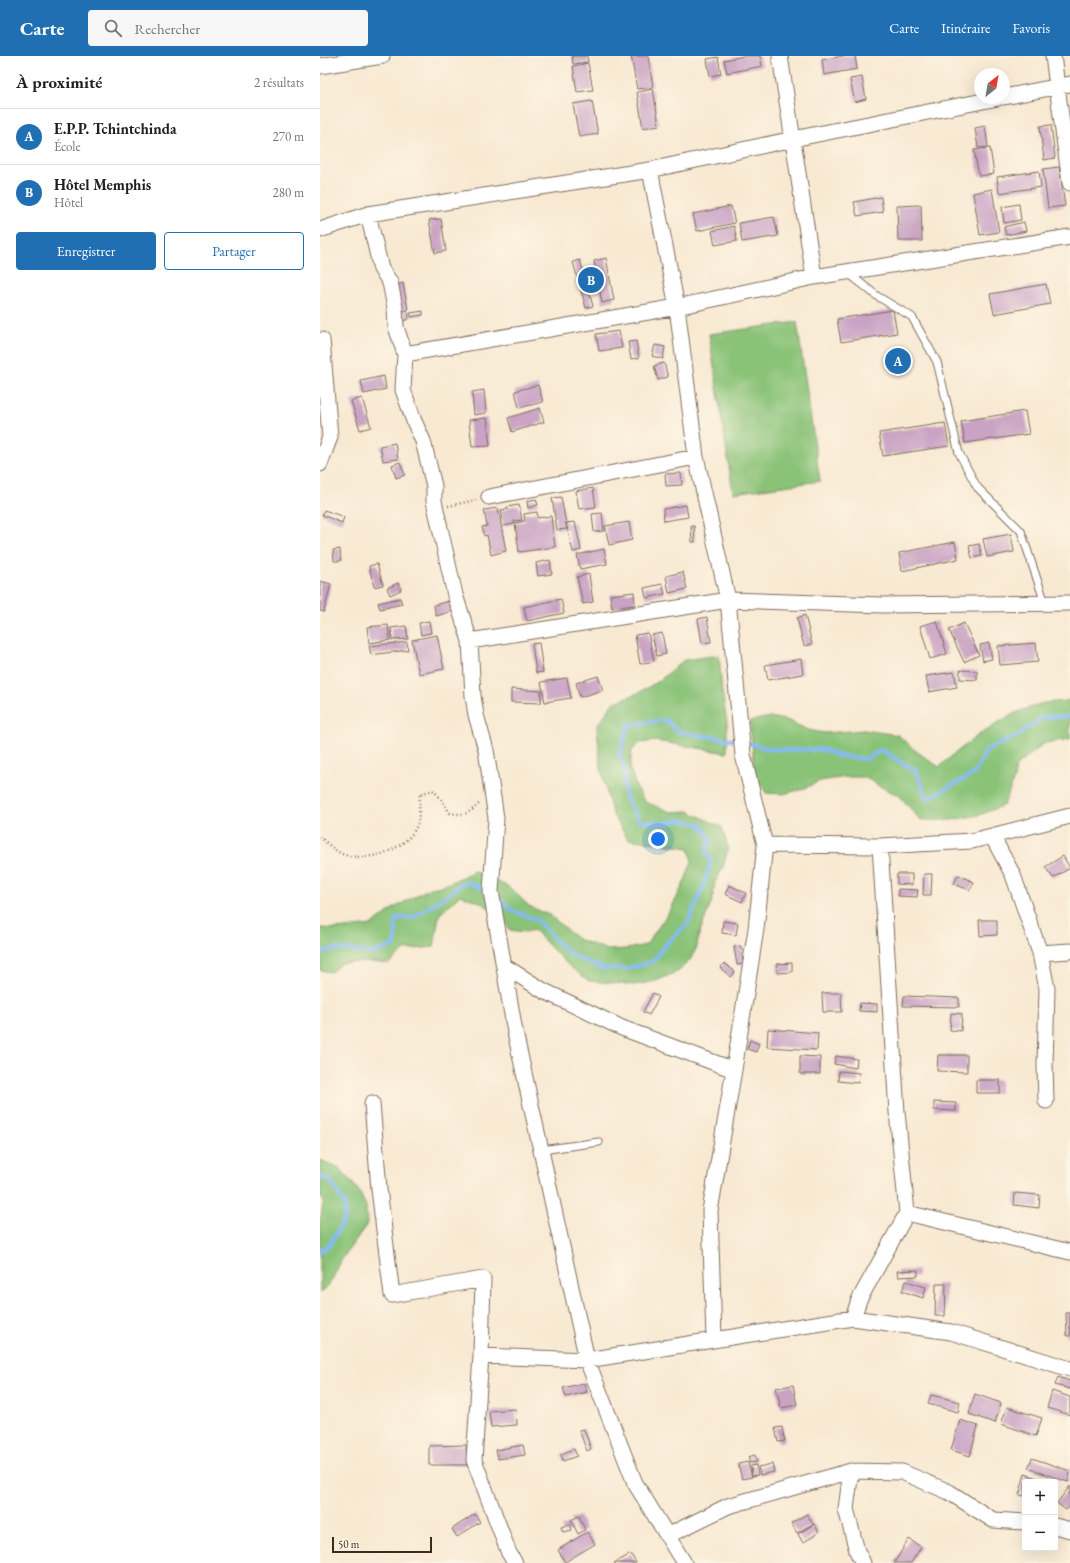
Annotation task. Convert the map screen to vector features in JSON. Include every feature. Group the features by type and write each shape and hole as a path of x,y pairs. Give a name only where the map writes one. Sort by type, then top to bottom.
{"street":[{"path":"320,66 382,56"},
{"path":"780,56 814,277"},
{"path":"1053,56 1064,85 1070,183"},
{"path":"1010,96 1064,85"},
{"path":"320,230 368,214 650,170 793,139 974,103"},
{"path":"650,170 677,307 696,457 728,600 743,755 764,845 756,929 710,1211 714,1339"},
{"path":"368,214 381,269 390,282 396,327 405,354 403,390 427,455 434,486 434,501 455,595 470,641 473,696 476,715 486,750 496,818 491,891 515,1032 587,1360 634,1483 684,1563"},
{"path":"405,354 677,307 814,277 1070,237"},
{"path":"320,464 330,437 322,340"},
{"path":"489,497 696,457"},
{"path":"470,641 728,600 883,605 1070,603"},
{"path":"764,845 880,846 972,841 1070,816"},
{"path":"992,836 1014,875 1040,953 1047,989 1045,1065 1046,1101"},
{"path":"853,1318 859,1300 907,1213 897,1112 880,846"},
{"path":"1040,953 1070,951"},
{"path":"504,966 544,991 622,1028 734,1070"},
{"path":"372,1103 379,1189 392,1295 483,1279 481,1356 474,1460 509,1553 515,1563"},
{"path":"907,1213 1070,1252"},
{"path":"481,1356 587,1360 853,1318 951,1332 1070,1369"},
{"path":"667,1536 728,1506 851,1471 902,1472 949,1492 993,1520 1022,1522"},
{"path":"851,1471 846,1510 857,1551 863,1563"}],"lane":[{"path":"846,272 877,296 912,317 937,362 958,453 977,487 1021,531 1045,604"},
{"path":"541,1150 599,1142"}],"path":[{"path":"436,508 489,497"},
{"path":"320,837 340,852 357,856 386,853 400,845 410,835 417,824 420,794 433,790 450,813 461,814 473,811 479,804 493,794"}],"green space":[{"path":"797,322 820,481 733,493 709,334"},
{"path":"719,655 722,691 727,723 727,753 656,741 640,743 632,750 630,768 637,789 645,802 671,812 688,811 722,827 728,848 723,868 715,882 712,901 699,934 697,947 690,960 679,971 656,981 635,985 589,981 569,966 534,930 525,932 510,930 503,917 480,902 460,895 439,915 434,947 405,950 388,964 371,962 341,963 331,972 320,970 320,928 337,929 372,925 394,908 415,896 431,888 443,886 474,871 509,887 529,906 551,916 577,939 608,950 627,949 646,945 671,909 684,883 692,862 689,848 628,839 613,815 608,798 600,763 597,726 613,703 638,693 659,681 684,660"},
{"path":"1070,700 1070,739 1045,743 1016,766 1014,779 1004,805 980,815 951,820 920,820 900,796 877,785 870,779 863,777 846,777 820,781 803,789 783,794 766,793 755,775 750,721 770,717 789,721 808,730 825,733 864,730 898,735 916,751 939,767 986,730 1012,715 1043,703"},
{"path":"320,1160 340,1168 359,1191 366,1206 367,1224 342,1259 331,1282 320,1294 320,1221 324,1201 320,1196"}],"building":[{"path":"572,56 587,56 588,62 573,64"},
{"path":"631,56 648,56 653,87 637,89"},
{"path":"744,56 760,56 762,66 727,73 724,60"},
{"path":"843,56 855,56 857,69 824,75 822,60"},
{"path":"718,57 721,74 710,76 707,59"},
{"path":"588,63 593,90 577,92 573,66"},
{"path":"862,77 866,99 855,102 850,79"},
{"path":"653,89 659,125 643,128 637,92"},
{"path":"592,101 598,134 579,137 573,104"},
{"path":"1051,125 1055,158 1044,160 1040,126"},
{"path":"985,126 988,147 978,148 975,128"},
{"path":"990,148 994,174 979,176 974,150"},
{"path":"1059,167 1065,206 1048,208 1043,169"},
{"path":"1039,171 1041,187 999,193 997,177"},
{"path":"992,189 999,232 980,235 973,193"},
{"path":"881,197 883,212 857,216 854,202"},
{"path":"1019,204 1021,220 1004,223 1002,207"},
{"path":"921,205 922,241 898,241 897,206"},
{"path":"731,206 735,223 697,231 693,214"},
{"path":"774,217 778,236 742,242 739,223"},
{"path":"441,219 446,251 435,253 429,220"},
{"path":"1024,222 1026,231 1006,235 1004,227"},
{"path":"734,226 737,241 715,245 712,231"},
{"path":"606,258 614,300 602,303 594,261"},
{"path":"580,260 593,306 586,308 573,262"},
{"path":"403,283 408,310 400,311 395,285"},
{"path":"1046,284 1050,304 994,314 990,294"},
{"path":"893,310 897,333 841,342 837,319"},
{"path":"423,311 423,315 411,317 410,313"},
{"path":"408,312 409,319 402,321 401,314"},
{"path":"619,331 622,348 599,351 596,334"},
{"path":"636,341 639,358 631,359 628,342"},
{"path":"655,345 665,347 663,359 652,356"},
{"path":"664,363 668,377 658,380 654,366"},
{"path":"384,376 386,389 364,394 361,381"},
{"path":"538,385 543,402 519,408 515,391"},
{"path":"484,390 486,413 474,415 472,392"},
{"path":"362,398 371,427 360,430 351,401"},
{"path":"540,408 544,422 512,432 508,418"},
{"path":"1025,411 1029,434 965,443 961,421"},
{"path":"487,418 490,446 472,447 469,420"},
{"path":"945,423 949,446 883,456 879,433"},
{"path":"395,443 398,459 383,461 380,446"},
{"path":"400,462 405,475 396,478 392,465"},
{"path":"681,473 682,485 666,486 665,474"},
{"path":"593,488 596,507 579,509 576,491"},
{"path":"561,497 567,529 557,530 552,498"},
{"path":"536,499 538,505 528,508 527,501"},
{"path":"519,505 522,520 514,521 514,524 504,526 501,510 508,509 507,507"},
{"path":"686,505 688,517 664,521 663,509"},
{"path":"498,508 506,551 491,555 487,535 484,536 482,527 487,526 484,510"},
{"path":"324,510 344,517 342,523 322,515"},
{"path":"537,512 538,518 551,516 555,547 519,552 515,523 525,521 524,514"},
{"path":"602,513 604,531 594,532 592,514"},
{"path":"575,522 581,550 573,552 566,523"},
{"path":"629,522 632,540 609,545 605,526"},
{"path":"691,526 694,526 695,542 692,542"},
{"path":"1011,534 1014,552 987,557 983,539"},
{"path":"955,542 958,559 902,571 899,553"},
{"path":"979,544 982,556 972,558 969,546"},
{"path":"340,549 341,561 334,561 333,550"},
{"path":"604,549 607,564 580,569 577,555"},
{"path":"550,560 552,574 538,576 536,563"},
{"path":"377,564 383,585 374,587 369,566"},
{"path":"683,572 687,589 669,593 666,576"},
{"path":"589,574 593,602 583,604 577,577"},
{"path":"320,581 331,584 324,612 320,611"},
{"path":"398,583 401,590 390,595 387,588"},
{"path":"662,584 665,594 646,598 644,588"},
{"path":"634,592 635,605 612,608 610,595"},
{"path":"400,598 402,604 380,609 378,603"},
{"path":"561,599 564,613 527,621 524,607"},
{"path":"450,601 453,611 436,616 434,605"},
{"path":"805,615 812,644 804,646 797,618"},
{"path":"707,617 711,642 702,643 698,619"},
{"path":"429,621 431,633 421,635 419,623"},
{"path":"937,621 947,654 930,659 920,626"},
{"path":"964,623 979,655 964,662 949,630"},
{"path":"388,625 390,640 369,643 367,627"},
{"path":"406,626 408,639 392,640 391,628"},
{"path":"648,633 654,661 640,664 635,635"},
{"path":"662,633 666,654 657,656 652,635"},
{"path":"437,635 444,669 419,674 412,640"},
{"path":"407,642 408,650 371,655 369,646"},
{"path":"539,643 543,672 536,673 532,644"},
{"path":"989,643 992,659 983,661 980,645"},
{"path":"1036,643 1038,662 1000,665 998,646"},
{"path":"801,659 803,674 768,680 765,665"},
{"path":"960,670 977,671 977,680 960,679"},
{"path":"954,672 957,687 929,692 926,676"},
{"path":"598,676 603,690 580,697 576,683"},
{"path":"567,678 571,698 545,702 541,682"},
{"path":"511,689 541,691 541,703 511,702"},
{"path":"1063,856 1070,868 1053,878 1045,867"},
{"path":"897,874 912,874 912,885 897,884"},
{"path":"924,874 932,874 931,895 923,895"},
{"path":"958,875 974,882 970,890 954,884"},
{"path":"729,885 746,893 742,902 725,894"},
{"path":"898,889 918,890 917,897 898,896"},
{"path":"979,920 997,920 997,935 980,936"},
{"path":"723,921 738,923 736,935 722,933"},
{"path":"741,946 743,964 737,965 734,947"},
{"path":"724,963 735,972 731,977 720,968"},
{"path":"792,963 792,972 778,973 777,964"},
{"path":"653,993 659,997 649,1015 643,1012"},
{"path":"822,993 841,993 842,1012 823,1012"},
{"path":"904,996 959,998 959,1007 903,1006"},
{"path":"860,1003 877,1004 877,1012 859,1011"},
{"path":"951,1013 962,1014 961,1031 950,1030"},
{"path":"768,1029 818,1033 817,1050 767,1047"},
{"path":"750,1040 759,1044 756,1052 747,1049"},
{"path":"938,1055 967,1055 967,1072 937,1071"},
{"path":"800,1056 820,1057 820,1074 800,1074"},
{"path":"836,1056 857,1059 856,1068 834,1064"},
{"path":"839,1071 859,1073 858,1083 838,1081"},
{"path":"976,1080 1000,1080 1000,1093 976,1093"},
{"path":"934,1102 956,1103 956,1111 934,1110"},
{"path":"1015,1193 1040,1195 1039,1208 1014,1205"},
{"path":"918,1270 918,1276 898,1277 897,1271"},
{"path":"906,1281 926,1287 923,1298 902,1291"},
{"path":"936,1284 946,1284 945,1316 935,1316"},
{"path":"1066,1313 1070,1313 1070,1336 1067,1336"},
{"path":"1058,1377 1070,1381 1070,1389 1055,1385"},
{"path":"584,1383 587,1392 566,1397 563,1388"},
{"path":"793,1385 797,1405 781,1408 776,1388"},
{"path":"1052,1391 1070,1397 1070,1415 1047,1408"},
{"path":"975,1394 1001,1403 995,1423 969,1414"},
{"path":"931,1395 960,1402 958,1412 928,1404"},
{"path":"1007,1407 1042,1418 1036,1436 1001,1424"},
{"path":"516,1409 517,1425 491,1427 489,1411"},
{"path":"960,1420 978,1426 970,1456 951,1450"},
{"path":"782,1427 785,1441 778,1442 775,1428"},
{"path":"584,1429 591,1449 587,1451 579,1430"},
{"path":"466,1445 467,1465 429,1465 429,1446"},
{"path":"523,1445 525,1455 498,1459 496,1450"},
{"path":"574,1449 577,1456 563,1461 561,1454"},
{"path":"755,1455 757,1462 750,1463 748,1457"},
{"path":"1032,1458 1070,1471 1068,1482 1028,1468"},
{"path":"748,1462 752,1477 742,1479 738,1464"},
{"path":"772,1464 774,1472 760,1475 758,1467"},
{"path":"756,1465 758,1475 752,1476 751,1466"},
{"path":"1025,1474 1040,1479 1024,1479"},
{"path":"1022,1484 1022,1496 1019,1495"},
{"path":"1070,1486 1070,1505 1066,1510 1058,1504"},
{"path":"475,1514 480,1522 457,1537 452,1529"},
{"path":"807,1514 813,1524 797,1533 791,1523"},
{"path":"579,1516 585,1530 578,1534 571,1520"},
{"path":"570,1524 572,1530 563,1532 561,1527"},
{"path":"814,1524 819,1532 803,1543 798,1534"},
{"path":"587,1532 595,1544 565,1562 558,1550"},
{"path":"909,1539 921,1547 911,1563 894,1563"},
{"path":"631,1554 636,1563 614,1563"}],"waterway":[{"path":"746,743 764,748 785,750 821,749 840,756 866,759 881,750 916,771 927,799 975,773 986,750 1017,736 1043,717 1065,717 1070,715"},
{"path":"497,897 511,910 537,920 570,954 601,968 625,969 652,962 668,942 688,923 705,882 711,859 706,855 710,838 701,825 680,820 666,823 639,821 625,795 624,768 619,755 629,725 666,720 678,732 739,741"},
{"path":"320,952 336,949 373,953 395,945 396,918 412,918 465,882 489,890"},
{"path":"320,1176 331,1181 345,1205 344,1220 330,1244 320,1251"}],"place":[{"name":"Hôtel Memphis","path":"591,280"},
{"name":"E.P.P. Tchintchinda","path":"898,361"}]}
